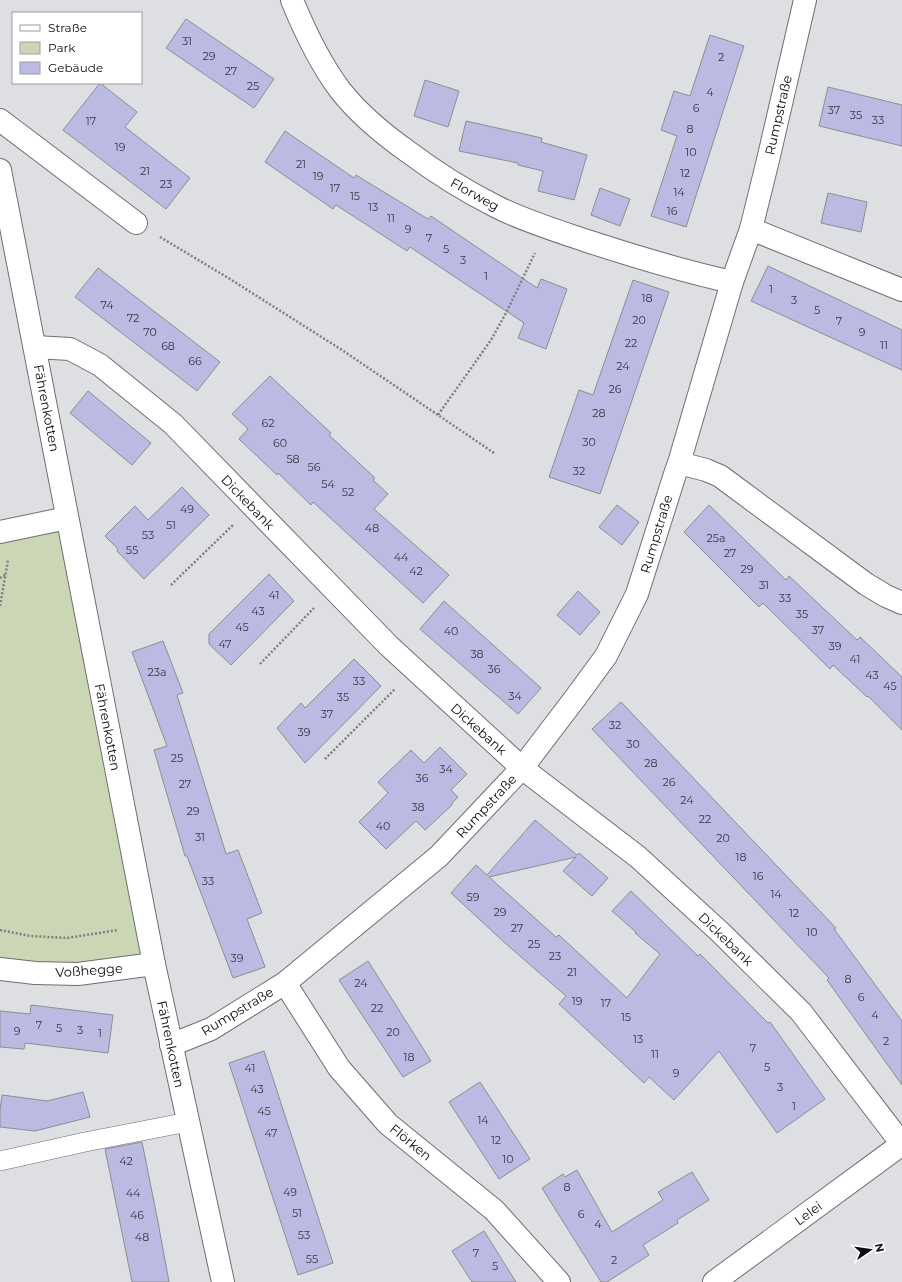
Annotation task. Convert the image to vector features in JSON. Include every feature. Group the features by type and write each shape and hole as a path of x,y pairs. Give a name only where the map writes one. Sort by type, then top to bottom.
{"street":[{"name":"Florweg","path":"292,0 323,65 341,91 385,136 421,162 497,207 547,228 631,256 686,272 732,282"},
{"name":"Rumpstraße","path":"171,1045 212,1029 285,983 439,856 522,768 606,656 637,594 674,474 679,463 732,282 751,229 805,0"},
{"path":"0,120 136,223"},
{"name":"Fährenkotten","path":"0,170 154,964 223,1282"},
{"path":"751,229 902,290"},
{"name":"Dickebank","path":"35,346 70,349 100,365 173,424 414,670 522,768 638,857 720,932 800,1012 902,1144"},
{"path":"679,463 706,470 720,476 866,584 886,596 902,603"},
{"path":"6,531 67,518"},
{"name":"Voßhegge","path":"0,969 35,973 78,974 154,964"},
{"name":"Flörken","path":"285,983 339,1068 388,1124 494,1210 559,1282"},
{"name":"Lelei","path":"714,1282 902,1144"}],"lane":[{"path":"0,1161 84,1142 188,1122"}],"path":[{"path":"136,223 230,279 342,350 494,453"},
{"path":"438,415 491,340 506,313 547,228"},
{"path":"171,585 252,506"},
{"path":"0,606 6,574 6,531"},
{"path":"0,578 6,574"},
{"path":"260,664 332,588"},
{"path":"325,759 414,670"},
{"path":"0,930 30,936 67,938 146,924"}],"green space":[{"path":"67,518 154,964 0,964 0,531"}],"building":[{"path":"186,19 274,79 254,108 166,48"},
{"path":"710,35 744,46 686,227 651,216 677,136 661,130 674,91 690,96"},
{"path":"425,80 459,91 448,127 414,116"},
{"path":"99,84 101,84 137,112 125,127 190,178 166,209 63,130"},
{"path":"828,87 902,105 902,146 819,126"},
{"path":"466,121 542,138 541,142 587,155 574,200 538,191 543,171 518,165 518,163 459,151"},
{"path":"285,131 354,178 356,175 428,219 431,216 537,288 541,279 567,289 546,349 518,338 524,323 410,247 407,251 336,205 333,209 265,162"},
{"path":"600,188 630,199 620,226 591,215"},
{"path":"828,193 867,202 861,232 821,223"},
{"path":"768,266 902,330 902,370 751,301"},
{"path":"98,268 220,362 197,391 75,297"},
{"path":"633,280 669,292 600,494 549,477 579,390 593,395"},
{"path":"270,376 331,433 329,435 375,478 373,480 388,494 374,509 449,575 423,603 313,502 311,505 278,473 277,475 239,439 248,429 232,414"},
{"path":"88,391 151,443 132,465 70,413"},
{"path":"182,487 209,515 144,579 105,536 135,506 148,520"},
{"path":"617,505 639,522 622,545 599,527"},
{"path":"709,505 786,580 789,576 857,640 860,637 902,677 902,730 868,696 867,697 833,665 830,669 763,603 759,607 684,532"},
{"path":"269,574 294,601 231,665 209,644 209,634"},
{"path":"578,591 600,612 580,635 557,615"},
{"path":"444,601 541,688 518,714 420,629"},
{"path":"163,641 183,693 177,695 226,854 238,850 262,913 247,919 265,967 233,978 187,856 185,856 154,750 167,746 132,652"},
{"path":"354,659 381,686 305,763 277,728 301,703 305,708"},
{"path":"621,702 836,928 834,929 902,1021 902,1085 827,980 829,978 592,729"},
{"path":"440,747 467,774 451,790 458,797 452,805 425,830 416,821 386,849 359,822 388,793 378,782 411,750 424,763"},
{"path":"535,820 577,855 579,853 608,878 592,896 563,871 576,857 489,877 556,937 559,935 627,998 660,954 612,911 631,891 698,956 700,954 768,1023 770,1022 825,1099 777,1133 719,1051 674,1100 649,1077 644,1083 559,1004 566,996 505,943 451,893 476,865 487,875"},
{"path":"368,961 431,1061 403,1077 339,980"},
{"path":"31,1005 113,1015 108,1053 25,1043 24,1049 0,1047 0,1011 30,1014"},
{"path":"264,1051 333,1263 298,1275 229,1063"},
{"path":"480,1082 530,1159 499,1179 449,1102"},
{"path":"83,1092 90,1117 35,1131 0,1127 2,1095 47,1101"},
{"path":"142,1142 169,1282 132,1282 105,1149"},
{"path":"577,1170 612,1232 663,1200 658,1192 692,1172 709,1200 677,1220 678,1223 643,1245 649,1255 607,1282 601,1282 542,1188 563,1174 565,1177"},
{"path":"484,1231 516,1282 472,1282 452,1251"}]}
